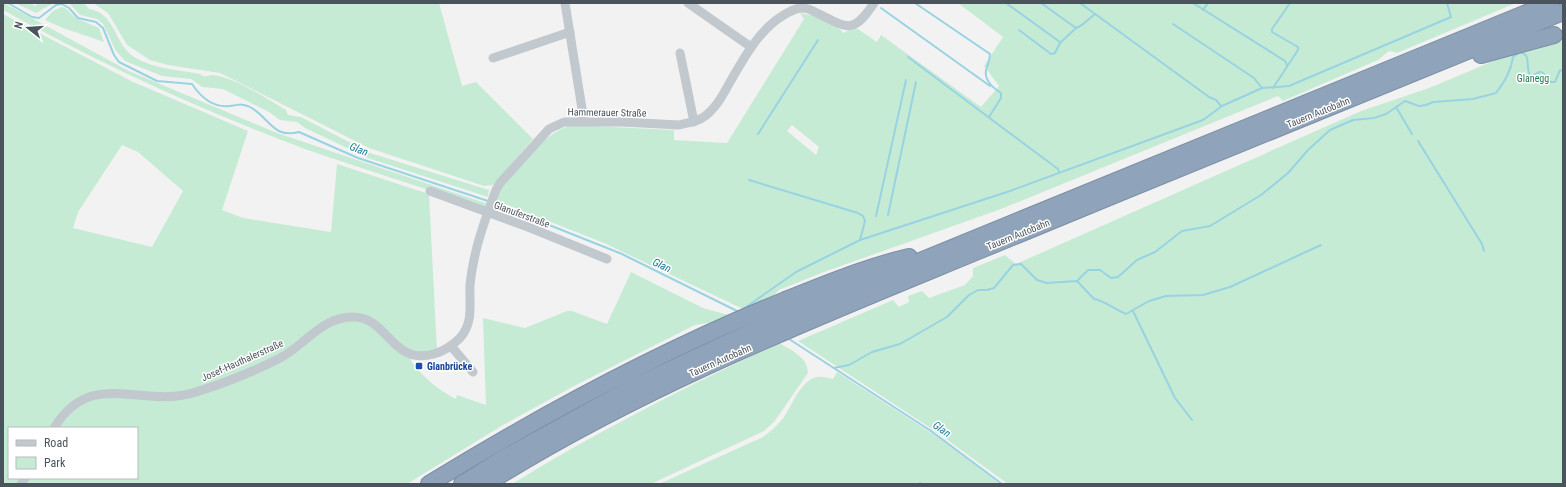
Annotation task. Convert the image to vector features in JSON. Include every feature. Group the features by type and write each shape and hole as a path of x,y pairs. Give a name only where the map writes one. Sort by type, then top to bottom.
{"highway":[{"name":"Tauern Autobahn","path":"955,246 1551,3"},
{"name":"Tauern Autobahn","path":"486,484 557,442 648,393 791,328 1563,12"},
{"path":"1424,69 1434,71 1467,59 1554,35"},
{"path":"429,484 536,421 608,382 736,321 884,263 955,246"},
{"path":"462,484 504,458 633,387 753,330 955,246"}],"street":[{"path":"565,3 584,121"},
{"path":"688,3 751,47"},
{"name":"Hammerauer Straße","path":"488,211 500,183 549,129 564,122 584,121 679,126 694,122 710,111 721,98 751,47 775,21 796,9 807,8 835,22 849,26 860,22 874,3"},
{"path":"493,58 570,32"},
{"path":"680,53 694,122"},
{"name":"Glanuferstraße","path":"430,191 488,211 607,259"},
{"name":"Josef-Hauthalerstraße","path":"55,427 69,408 79,400 94,395 117,393 159,398 180,397 213,387 281,357 323,326 342,318 355,317 372,322 397,347 413,356 426,356 440,352 460,338 468,327 470,319 471,275 475,255 488,211"},
{"path":"450,346 472,372"}],"green space":[{"path":"4,3 129,71 277,133 488,204 486,210 305,149 189,102 76,49 40,30 3,10"},
{"path":"15,3 29,3 35,6 39,3 54,3 36,13"},
{"path":"69,3 84,3 89,9 98,11 109,22 127,51 142,61 166,68 200,74 203,76 212,75 230,79 286,110 288,115 301,117 370,153 489,190 488,197 368,158 305,128 297,122 280,120 269,112 223,89 202,87 191,79 162,76 125,61 116,51 103,24 97,19 80,15"},
{"path":"93,3 439,3 462,86 476,82 533,139 493,185 484,186 369,148 220,73 168,65 150,60 127,45 108,13"},
{"path":"958,3 1516,3 1397,53 1389,51 1378,60 1283,101 1278,96 1001,209 824,272 779,290 772,297 745,310 604,243 495,200 497,193 530,154 549,136 571,125 674,130 674,140 727,143 804,19 800,13 816,16 841,30 843,33 855,27 877,42 881,35 981,107 999,86 984,66 1003,37","holes":["792,125 819,147 816,155 787,131"]},
{"path":"61,7 65,8 76,18 99,28 104,42 63,28 45,20 53,11"},
{"path":"3,14 131,81 248,131 222,210 243,218 331,232 337,164 429,194 437,351 412,352 411,361 431,383 456,399 457,395 486,405 483,318 525,328 567,311 572,311 607,324 631,272 703,308 732,316 715,322 695,325 576,385 503,425 407,484 3,484","holes":["122,145 138,152 183,191 152,247 73,228 78,212"]},
{"name":"Glanegg","path":"1563,39 1563,484 1008,484 935,431 798,341 893,300 899,307 909,302 908,296 922,291 929,298 965,285 973,276 973,268 1005,255 1016,264 1361,111 1429,88 1503,57"},
{"path":"779,343 802,358 807,367 808,373 774,422 764,431 651,484 512,484 610,427"},
{"path":"837,372 939,438 1000,484 659,484 763,437 782,420 806,382 816,377 833,379"}],"waterway":[{"name":"Glan","path":"8,3 32,17 39,18 56,5 62,4 69,8 78,18 96,22 103,28 114,55 119,62 157,81 192,84 203,97 213,103 224,106 245,105 257,112 272,126 283,133 299,132 358,158 488,201"},
{"path":"915,3 990,54 986,70 986,78 992,86 1001,93 1001,98 989,117"},
{"path":"1006,3 1060,42"},
{"path":"1041,3 1076,28"},
{"path":"1080,3 1209,97 1216,100 1221,106"},
{"path":"1193,3 1285,61 1287,65"},
{"path":"1203,10 1208,3"},
{"path":"1273,88 1298,50 1298,47 1272,32 1272,29 1290,3"},
{"path":"494,203 622,254 739,312 796,272 860,240 1010,191 1203,120 1222,106 1262,88 1289,86 1451,17 1447,3"},
{"path":"881,8 990,86"},
{"path":"1019,30 1051,54 1055,53 1060,43 1076,28 1095,14"},
{"path":"1173,24 1254,78 1262,88"},
{"path":"758,134 818,40"},
{"path":"1077,281 1088,270 1100,270 1111,278 1118,277 1137,260 1155,252 1182,231 1210,226 1261,195 1288,173 1308,150 1330,130 1353,120 1374,118 1386,114 1405,101 1419,106 1433,102 1473,99 1496,93 1507,76 1513,57 1520,52 1527,58 1530,75 1533,76 1536,73 1541,72 1551,82 1555,82 1560,70 1563,71"},
{"path":"908,57 1058,169 1059,172"},
{"path":"876,216 906,80"},
{"path":"888,215 916,82"},
{"path":"1396,107 1412,134"},
{"path":"1418,141 1482,244 1484,251"},
{"path":"749,180 858,213 863,216 865,221 860,240"},
{"path":"834,368 849,365 872,352 900,344 947,317 969,295 978,290 994,288 1013,265 1021,264 1037,280 1047,283 1077,281 1094,299 1097,299 1126,314 1149,301 1166,296 1203,295 1230,287 1321,245"},
{"path":"1133,311 1175,398 1192,420"},
{"name":"Glan","path":"789,339 931,431 1002,484"}],"place":[{"name":"Glanbrücke","path":"419,366"}]}
